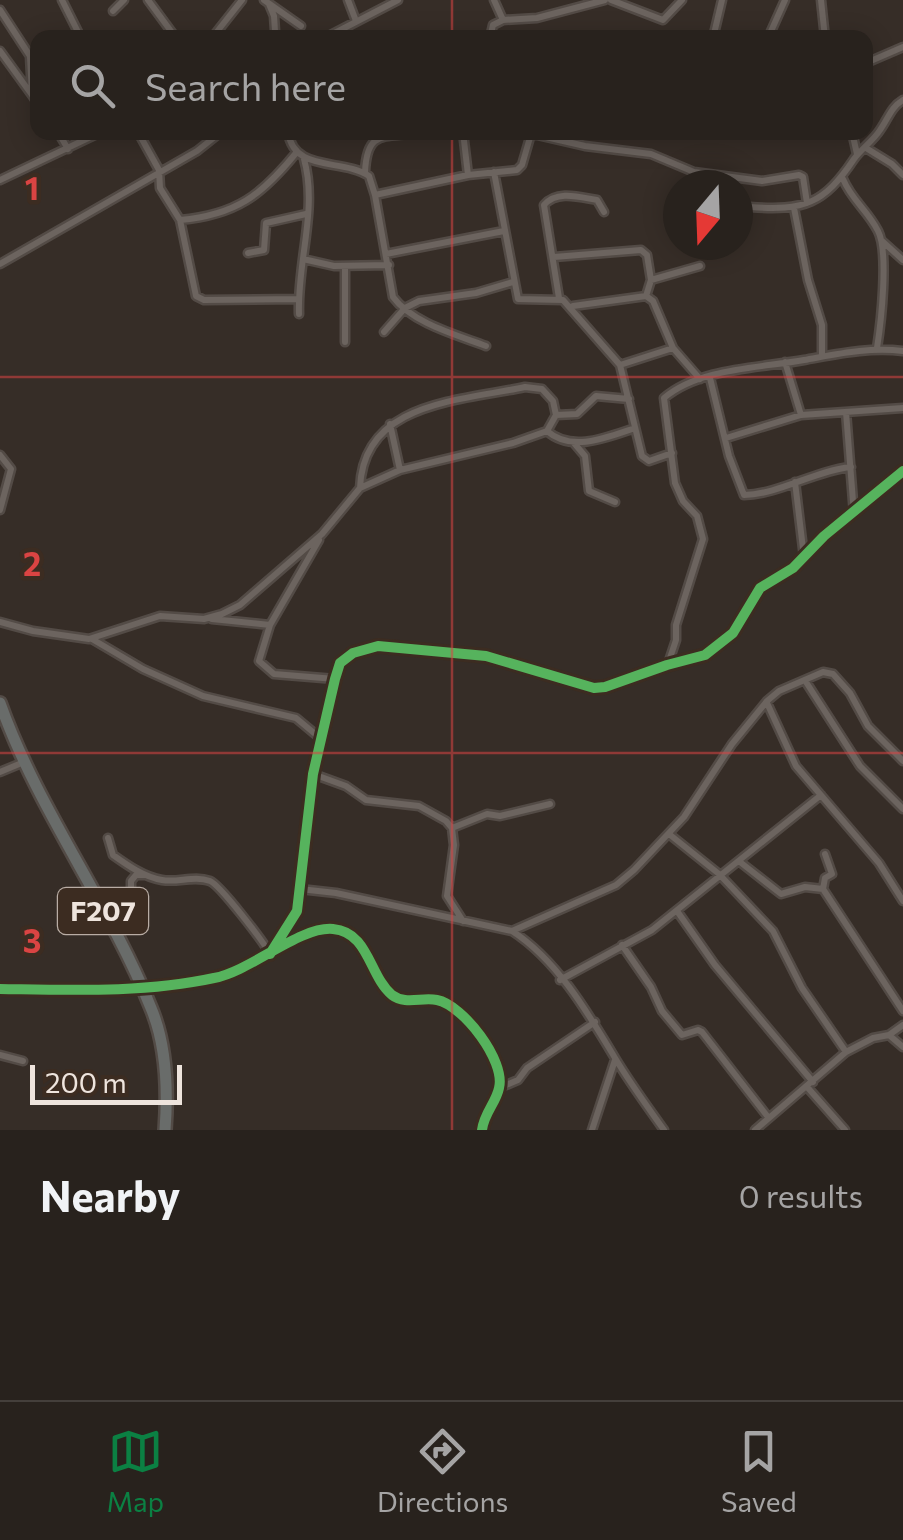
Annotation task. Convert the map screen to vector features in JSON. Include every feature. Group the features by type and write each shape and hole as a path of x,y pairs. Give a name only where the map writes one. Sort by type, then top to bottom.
{"main road":[{"name":"F207","path":"0,703 4,724 152,1009 166,1068 165,1130"}],"street":[{"path":"62,0 77,30"},
{"path":"113,11 124,0"},
{"path":"148,0 170,30"},
{"path":"218,30 242,0"},
{"path":"348,0 356,20"},
{"path":"339,30 398,0"},
{"path":"494,0 503,20"},
{"path":"492,30 503,20 537,18 611,0 662,20 682,0"},
{"path":"715,30 722,0"},
{"path":"772,30 785,0"},
{"path":"821,0 824,30"},
{"path":"266,2 301,26"},
{"path":"266,2 275,30"},
{"path":"0,10 30,56"},
{"path":"873,59 903,47"},
{"path":"0,51 30,87"},
{"path":"873,138 903,100"},
{"path":"63,140 68,149"},
{"path":"0,180 85,140"},
{"path":"142,140 159,170 160,188 180,220 196,296 298,298"},
{"path":"0,264 211,140"},
{"path":"289,140 290,146 304,159 364,172 372,182 393,297 434,324 486,346"},
{"path":"364,172 366,149 379,140"},
{"path":"464,140 468,176"},
{"path":"375,195 520,168 526,140"},
{"path":"559,140 651,154 694,172 762,181 799,175 803,177 807,204"},
{"path":"854,140 857,154"},
{"path":"753,206 794,208 822,197 871,140"},
{"path":"866,148 903,175"},
{"path":"180,220 203,218 251,200 269,186 296,152"},
{"path":"299,314 306,214 312,187 304,159"},
{"path":"494,172 513,282 521,301 559,298 572,306 620,365 645,459 672,453"},
{"path":"842,178 882,240 903,260"},
{"path":"559,298 544,204 549,198 560,196 596,200 604,212"},
{"path":"794,208 808,280 822,325 822,354"},
{"path":"248,252 264,250 266,223 306,214"},
{"path":"386,254 504,231"},
{"path":"877,348 882,240"},
{"path":"554,257 641,250 646,254 651,280 643,299 572,306"},
{"path":"302,258 345,266 388,265"},
{"path":"345,266 345,342"},
{"path":"651,280 700,266"},
{"path":"384,332 405,308 418,301 476,293 513,282"},
{"path":"646,296 653,301 673,348 700,380"},
{"path":"620,365 673,348"},
{"path":"667,665 703,539 697,516 683,501 675,483 664,398 700,380 758,364 877,348 903,351"},
{"path":"785,362 801,415"},
{"path":"710,378 729,456 744,495 851,467"},
{"path":"335,679 274,674 259,662 270,625 322,534 360,488 400,470 514,443 546,431 556,415 552,401 542,389 524,388 399,417 380,432 364,456 360,488"},
{"path":"556,415 578,414 596,396 629,399"},
{"path":"726,438 801,415 903,408"},
{"path":"846,412 854,514"},
{"path":"390,424 400,470"},
{"path":"546,431 555,439 573,442 599,440 635,428"},
{"path":"573,442 585,456 588,491 615,502"},
{"path":"0,455 10,469 0,510"},
{"path":"270,954 292,922 300,890 312,774 340,664 353,652 378,646 486,656 594,688 705,656 733,633 760,588 804,558 824,536 903,471"},
{"path":"795,482 804,558"},
{"path":"204,618 240,604 322,534"},
{"path":"89,639 160,616 270,625"},
{"path":"0,622 32,631 96,639 142,669 203,696 296,718 321,739"},
{"path":"109,632 110,649"},
{"path":"512,932 616,884 669,834 711,780 732,744 767,702 779,692 822,672 833,674 850,693 868,726 903,761"},
{"path":"806,682 860,766 903,810"},
{"path":"767,702 796,766 879,864 903,901"},
{"path":"0,772 24,762"},
{"path":"312,774 338,782 366,800 419,806 434,812 452,828 454,846 447,896 463,921"},
{"path":"560,980 652,930 821,795"},
{"path":"452,828 487,814 500,816 550,804"},
{"path":"669,834 719,874 772,931 802,988 846,1052"},
{"path":"108,838 113,855 145,874 165,881 207,879 221,886 270,954"},
{"path":"822,890 825,878 832,874 825,854"},
{"path":"740,862 781,894 805,887 822,890 903,1011"},
{"path":"108,921 127,912 136,894 131,890 131,880 136,874 145,874"},
{"path":"300,890 336,893 512,932 540,952 595,1022 615,1059 664,1130"},
{"path":"677,911 845,1130"},
{"path":"0,989 141,988 214,978 241,970 314,931 334,929 351,934 359,942 390,993 406,1000 440,1000 456,1007 495,1061 500,1088"},
{"path":"622,945 652,986 662,1011 682,1035 702,1032 768,1117"},
{"path":"482,1130 483,1119 500,1088 518,1080 527,1068 595,1022"},
{"path":"758,1129 846,1052 903,1026"},
{"path":"889,1035 903,1048"},
{"path":"0,1054 23,1061"},
{"path":"592,1130 615,1059"}],"cycle path":[{"path":"270,954 297,911 313,774 340,663 353,653 378,646 486,656 594,688 705,655 733,633 760,588 793,568 824,536 903,471"},
{"path":"0,989 108,989 188,983 228,974 306,934 333,929 345,932 361,946 392,995 402,1000 431,999 447,1004 480,1036 499,1077 499,1088 482,1130"}]}
